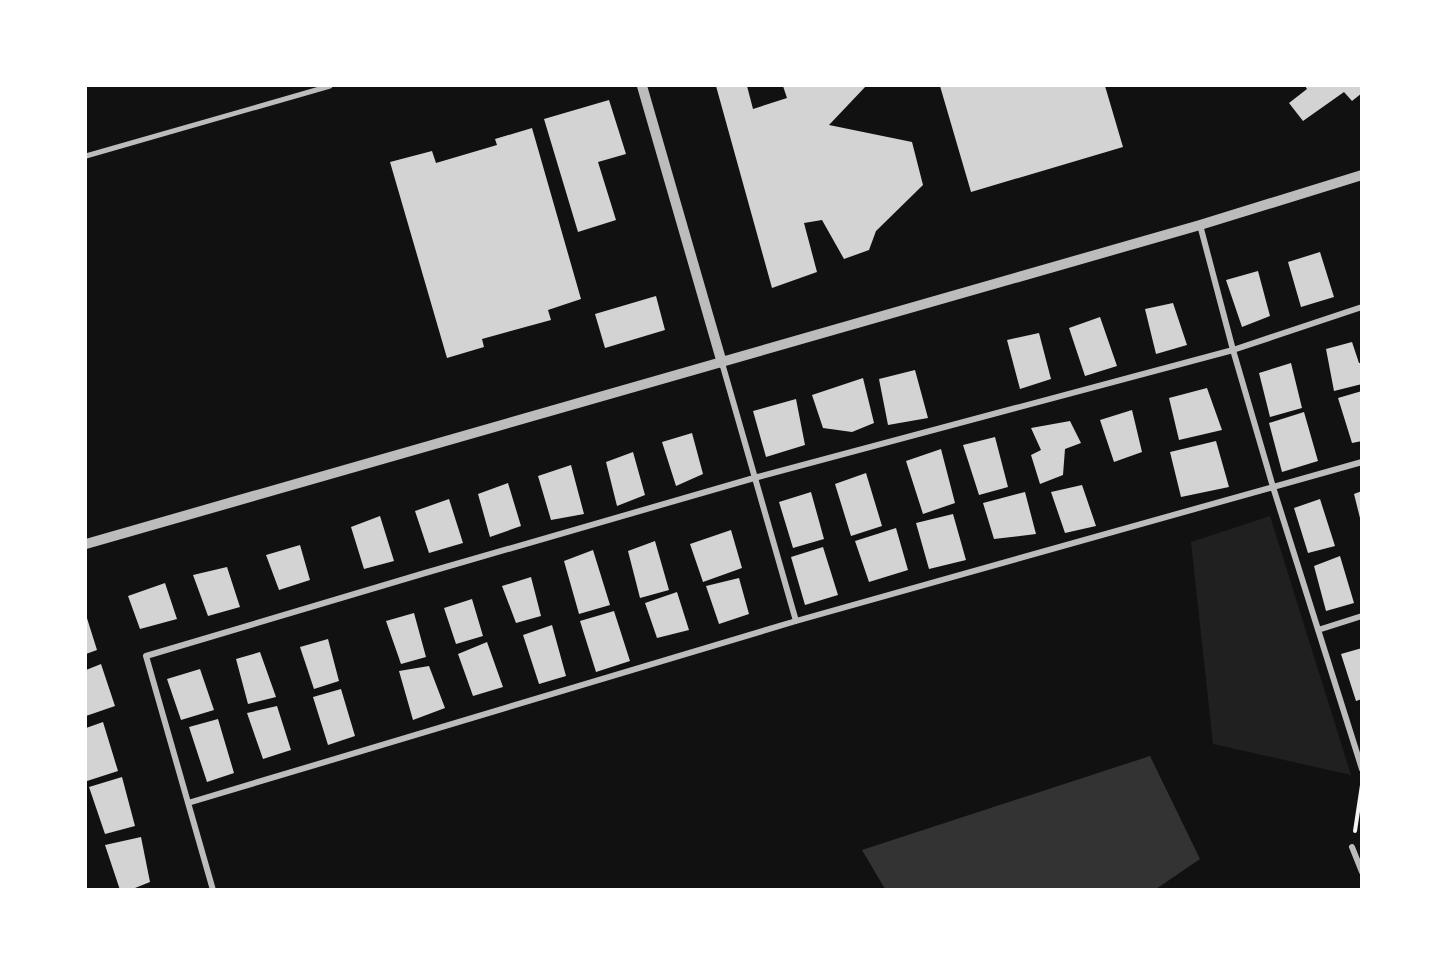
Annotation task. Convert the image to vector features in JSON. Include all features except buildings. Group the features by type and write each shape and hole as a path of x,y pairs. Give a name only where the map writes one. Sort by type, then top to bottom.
{"street":[{"path":"86,156 330,86"},
{"path":"642,86 796,621"},
{"path":"86,544 1200,225 1362,175"},
{"path":"1200,225 1273,487 1362,769"},
{"path":"213,890 146,656 754,478 1233,350 1362,307"},
{"path":"188,803 796,621 1362,462"},
{"path":"1318,630 1362,616"},
{"path":"1352,847 1362,872"}],"path":[{"path":"1352,847 1362,786"}],"shaded area":[{"path":"1270,516 1351,775 1213,744 1191,542"},
{"path":"1150,756 1200,859 1156,889 885,889 862,850"}]}
